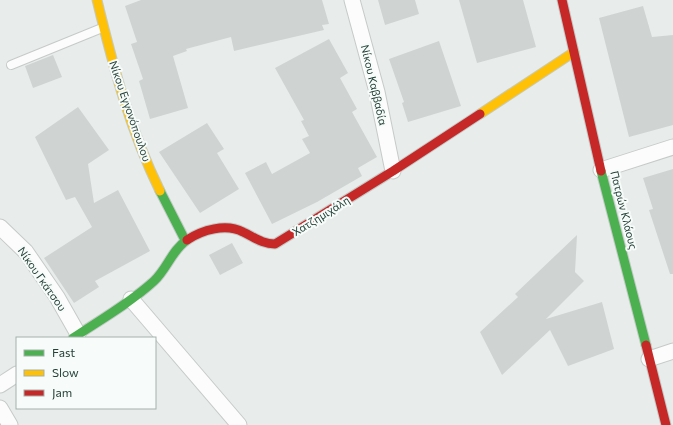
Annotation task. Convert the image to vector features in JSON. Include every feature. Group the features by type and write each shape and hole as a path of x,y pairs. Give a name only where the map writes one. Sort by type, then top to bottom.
{"street":[{"name":"Νίκου Καββαδία","path":"352,0 377,92 393,171"},
{"name":"Πατρών Κλάους","path":"562,0 601,170 666,425"},
{"name":"Νίκου Εγγονόπουλου","path":"98,1 102,28 140,147 185,240"},
{"name":"Χατζημιχάλη","path":"75,336 131,299 157,278 178,246 185,240 207,232 229,228 244,231 261,242 275,244 393,171 574,52"},
{"path":"601,170 673,147"},
{"name":"Νίκου Γκάτσου","path":"0,227 26,252 57,298 75,336"},
{"path":"131,299 239,425"},
{"path":"649,359 673,351"},
{"path":"0,385 16,375"},
{"path":"0,408 10,425"}],"lane":[{"path":"11,65 102,28"}],"building":[{"path":"141,0 322,0 329,24 322,25 324,30 234,51 231,37 186,49 187,51 173,56 188,108 150,119 139,81 143,79 131,44 137,42 125,6"},
{"path":"378,0 415,0 419,14 385,25"},
{"path":"459,0 523,0 536,47 477,63"},
{"path":"643,6 652,37 673,35 673,125 629,137 599,18"},
{"path":"329,39 348,73 340,78 357,109 352,112 377,157 358,168 362,176 317,202 272,224 245,173 266,162 272,174 310,153 302,139 309,136 301,121 304,120 275,68"},
{"path":"439,41 461,106 408,122 402,103 404,102 389,59"},
{"path":"53,55 62,77 33,88 25,66"},
{"path":"78,107 109,150 88,164 94,203 118,190 150,251 95,281 99,287 74,303 44,258 92,227 75,197 66,200 35,137"},
{"path":"207,123 224,149 217,153 239,189 200,213 159,152"},
{"path":"673,169 673,274 670,274 649,210 653,209 643,178"},
{"path":"577,235 575,272 584,281 546,319 602,302 614,349 568,366 550,330 502,375 480,332 518,297 515,294"},
{"path":"232,243 243,263 220,275 209,255"}],"traffic: fast":[{"path":"601,171 646,345"},
{"path":"160,191 185,240"},
{"path":"75,337 145,289 159,276 177,249 187,240"}],"traffic: slow":[{"path":"97,0 123,97 149,168 160,191"},
{"path":"480,114 574,52"}],"traffic: jam":[{"path":"562,0 601,171"},
{"path":"187,240 200,233 214,229 229,228 236,229 262,242 275,244 393,171 480,114"},
{"path":"646,345 666,425"}]}
